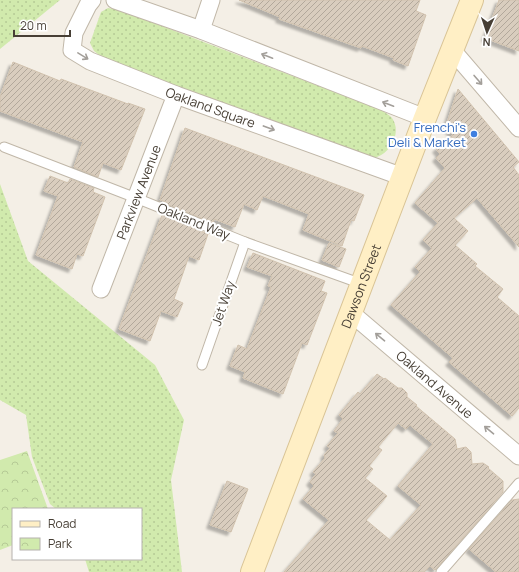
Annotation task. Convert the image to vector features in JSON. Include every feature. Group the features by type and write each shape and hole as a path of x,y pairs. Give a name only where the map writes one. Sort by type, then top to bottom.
{"street":[{"name":"Oakland Square","path":"92,0 74,33 72,50 90,61 403,177"},
{"path":"115,0 201,30 425,118"},
{"path":"201,30 211,0"},
{"name":"Dawson Street","path":"252,572 425,118 472,0"},
{"path":"452,50 519,128"},
{"name":"Parkview Avenue","path":"101,289 176,94"},
{"name":"Oakland Avenue","path":"351,313 519,456"}],"lane":[{"name":"Oakland Way","path":"4,147 245,242 362,284"},
{"name":"Jet Way","path":"202,365 245,242"},
{"path":"442,572 519,484"}],"green space":[{"path":"0,0 60,0 0,49"},
{"path":"108,8 120,10 382,110 391,117 395,123 396,129 394,141 387,151 377,157 361,156 103,58 94,51 90,43 101,12"},
{"path":"0,184 28,261 155,365 184,420 171,480 182,572 89,572 85,560 142,560 142,508 55,508 50,504 32,457 26,415 0,400"},
{"path":"27,451 48,508 12,508 12,545 0,550 0,460"}],"building":[{"path":"239,0 420,0 416,11 426,15 408,66 393,60 394,58 362,46 361,48 279,19 280,17"},
{"path":"499,0 519,0 519,51 485,38"},
{"path":"13,62 60,81 61,79 145,109 121,170 103,163 98,177 74,167 83,142 0,111 0,97"},
{"path":"458,89 519,162 513,167 519,175 519,247 477,198 454,218 468,231 455,245 477,264 475,266 503,289 497,297 519,316 519,408 512,416 449,362 453,358 391,305 420,272 415,267 432,248 423,240 438,223 415,203 445,168 436,158 440,154 436,149 453,135 446,126"},
{"path":"185,128 364,195 354,221 351,220 342,246 303,230 309,214 263,196 257,210 244,204 235,227 214,219 213,223 166,204 166,202 160,200"},
{"path":"50,176 68,183 70,179 94,188 93,192 105,197 83,256 77,254 72,269 36,255 58,196 44,191"},
{"path":"162,215 208,234 199,260 189,256 174,299 183,303 177,317 161,311 150,341 119,329"},
{"path":"329,243 346,249 339,267 322,260"},
{"path":"253,253 325,281 321,291 327,293 307,345 302,343 283,394 243,378 245,372 230,366 238,345 247,349 271,287 268,286 272,276 247,267"},
{"path":"377,374 398,388 402,388 407,393 407,397 417,405 416,406 455,439 457,449 466,447 471,452 472,464 483,463 503,481 503,492 435,570 430,566 424,572 284,572 329,520 303,499 314,486 310,482 316,474 313,472 325,458 324,455 330,448 327,446 338,433 334,431 343,419 339,415 358,392 360,394","holes":["398,423 406,429 410,425 433,444 398,486 421,505 390,540 366,520 387,496 365,478 373,469 369,466 382,450 378,447"]},
{"path":"227,481 248,489 231,532 210,525"},
{"path":"519,499 519,572 496,572 469,549 512,500"}],"place":[{"name":"Frenchi's Deli & Market","path":"474,134"}]}
